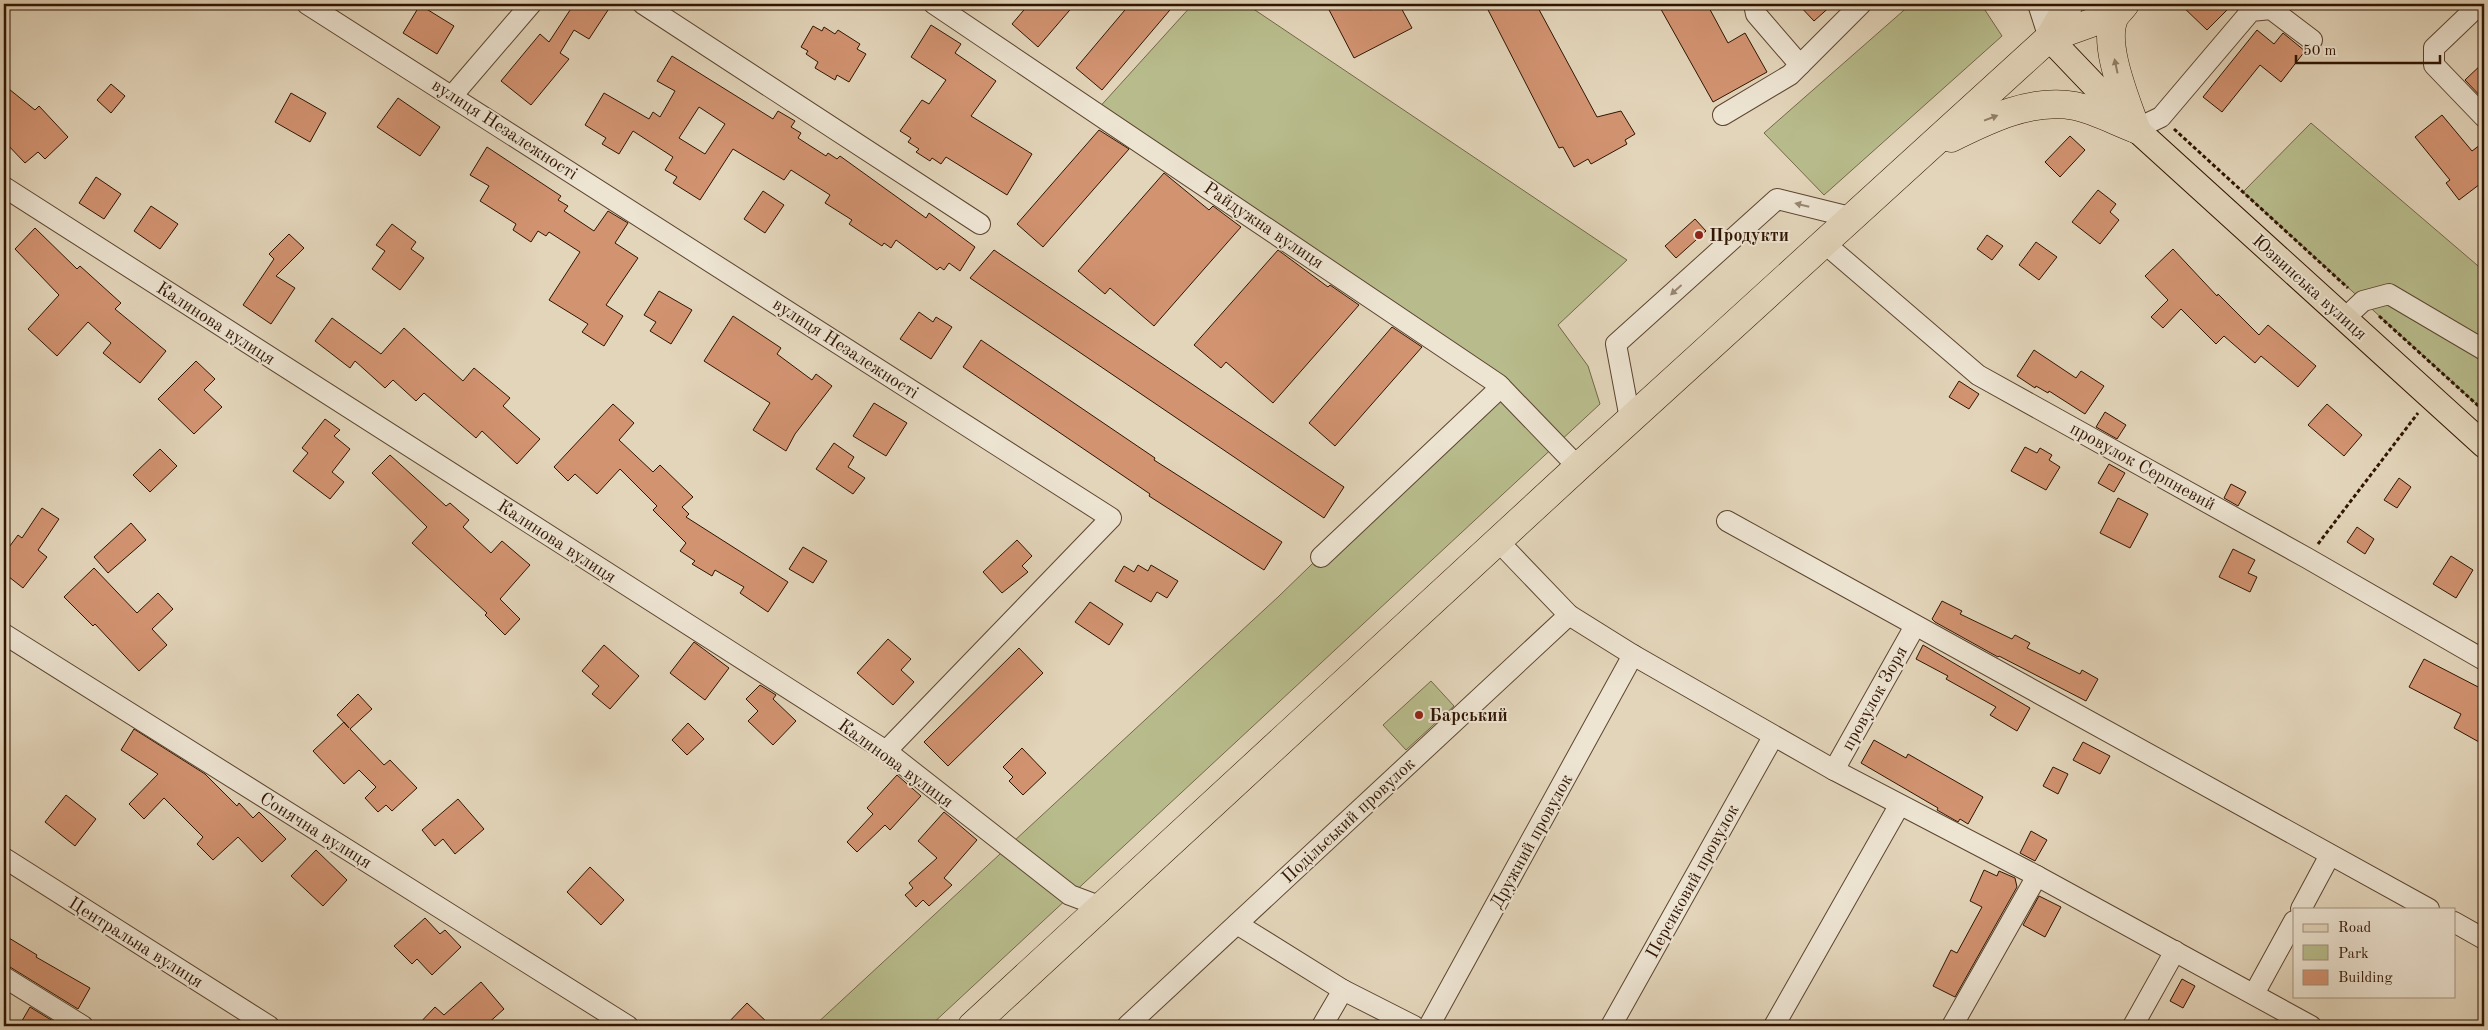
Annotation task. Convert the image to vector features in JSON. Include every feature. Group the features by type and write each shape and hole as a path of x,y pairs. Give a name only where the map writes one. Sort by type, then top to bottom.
{"highway":[{"path":"972,1026 1630,419 1917,156 2049,38 2069,4"},
{"path":"2049,38 2091,22 2120,4"},
{"path":"2125,4 2115,17 2112,50 2116,70 2136,129"},
{"path":"1917,156 1990,118 2020,109 2046,106 2075,106 2136,129"}],"main road":[{"name":"Юзвинська вулиця","path":"2049,38 2136,129 2484,445"}],"street":[{"name":"вулиця Незалежності","path":"307,4 1111,518 886,751"},
{"path":"452,96 532,4"},
{"path":"643,4 980,224"},
{"name":"Райдужна вулиця","path":"934,4 1501,387 1578,467"},
{"path":"1754,4 1756,14 1800,65"},
{"path":"1723,115 1790,75 1862,4"},
{"path":"2038,4 2049,38"},
{"path":"2480,4 2434,48 2434,65 2484,117"},
{"path":"2136,129 2161,117 2248,8 2271,9 2312,40"},
{"name":"Калинова вулиця","path":"4,187 886,751 1070,894 1102,907"},
{"path":"1630,419 1616,344 1777,199 1850,218"},
{"name":"провулок Серпневий","path":"1823,242 1978,375 2307,558 2484,660"},
{"path":"2345,318 2363,301 2389,294 2484,350"},
{"path":"1321,557 1501,387"},
{"path":"1727,522 2427,908"},
{"path":"1498,541 1569,615 1633,655 1773,737 1899,806 2037,876 2311,1026"},
{"name":"Подільський провулок","path":"1127,1026 1569,615"},
{"name":"провулок Зоря","path":"1834,770 1915,626"},
{"name":"Сонячна вулиця","path":"4,634 628,1026"},
{"name":"Дружний провулок","path":"1429,1026 1633,655"},
{"name":"Персиковий провулок","path":"1611,1026 1773,737"},
{"path":"1774,1026 1899,806"},
{"path":"2302,908 2330,855"},
{"name":"Центральна вулиця","path":"4,858 269,1026"},
{"path":"1952,1026 2037,876"},
{"path":"2254,994 2293,923"},
{"path":"2456,923 2484,939"},
{"path":"1236,924 1343,990 1414,1026"},
{"path":"2133,1026 2175,951"},
{"path":"4,977 83,1026"},
{"path":"1322,1026 1343,990"}],"path":[{"path":"2161,117 2484,411"},
{"path":"2307,558 2431,397"}],"green space":[{"path":"1193,4 1246,4 1627,260 1558,325 1588,366 1600,404 930,1026 814,1026 1278,597 1498,384 1096,111"},
{"path":"1911,4 1981,4 2002,36 1824,195 1764,133"},
{"path":"2311,123 2484,271 2484,411 2243,192"},
{"name":"Барський","path":"1431,681 1454,706 1406,750 1383,725"}],"building":[{"path":"574,4 612,4 589,39 574,30 560,53 569,59 531,105 501,81 540,34 549,42"},
{"path":"1029,4 1075,4 1038,47 1012,24"},
{"path":"1130,4 1175,4 1102,90 1076,68"},
{"path":"1326,4 1366,4 1370,10 1382,4 1399,4 1412,28 1354,58"},
{"path":"1485,4 1536,4 1597,117 1621,111 1635,134 1625,140 1627,144 1591,164 1588,159 1574,167 1563,147 1559,148"},
{"path":"1658,4 1707,4 1728,43 1745,33 1767,72 1713,102"},
{"path":"1798,4 1833,4 1814,21"},
{"path":"2180,4 2233,4 2207,30"},
{"path":"420,5 454,26 437,54 403,33"},
{"path":"931,25 961,44 955,53 996,81 971,116 1032,154 1007,195 946,157 941,164 932,158 930,161 916,152 919,149 908,142 911,138 900,131 922,100 929,104 946,80 911,57"},
{"path":"813,26 822,31 824,27 835,34 838,30 860,44 857,49 866,54 849,82 837,75 835,80 815,68 818,62 806,54 808,51 801,47"},
{"path":"2257,30 2274,44 2283,33 2305,51 2281,82 2260,65 2222,112 2203,97"},
{"path":"672,56 773,119 778,111 795,121 791,127 801,133 798,138 826,156 828,153 837,159 840,156 926,218 929,213 975,247 960,271 949,263 944,270 940,267 937,270 896,240 891,248 884,243 882,246 849,224 852,220 825,203 830,195 791,170 784,180 733,149 700,200 673,183 677,177 665,170 673,157 633,131 619,154 602,144 606,138 585,125 604,93 649,119 653,112 660,117 675,91 657,81","holes":["699,107 725,124 705,154 679,138"]},
{"path":"2484,62 2484,100 2465,80"},
{"path":"111,84 125,96 111,113 97,100"},
{"path":"4,85 35,110 39,106 68,137 45,159 38,152 25,163 4,141"},
{"path":"291,93 326,113 310,142 275,122"},
{"path":"398,98 440,127 420,156 377,127"},
{"path":"2442,115 2472,151 2484,142 2484,181 2459,200 2446,183 2450,180 2415,137"},
{"path":"1099,130 1129,149 1043,247 1017,224"},
{"path":"2070,136 2085,150 2060,177 2045,162"},
{"path":"487,147 561,196 558,200 568,206 564,211 594,231 608,211 628,223 615,243 638,258 606,305 623,316 604,346 582,332 588,324 549,300 580,252 549,232 546,236 538,231 531,242 513,230 516,224 480,201 489,186 470,175"},
{"path":"1164,173 1209,210 1213,206 1241,227 1154,326 1110,288 1105,294 1078,271"},
{"path":"96,177 121,194 104,219 79,203"},
{"path":"2098,190 2116,204 2110,212 2119,220 2100,244 2072,222"},
{"path":"763,191 784,205 765,233 744,219"},
{"path":"151,206 178,224 160,249 134,231"},
{"path":"1695,219 1706,231 1676,258 1665,246"},
{"path":"392,224 416,242 411,249 424,258 400,290 372,269 385,251 376,245"},
{"path":"35,228 77,269 80,266 121,303 115,309 166,351 140,383 103,353 111,343 88,322 57,356 28,329 59,295 15,249"},
{"path":"289,234 304,248 276,276 295,288 271,324 243,305 274,259 269,254"},
{"path":"1987,235 2003,246 1992,260 1977,249"},
{"path":"2036,242 2057,257 2039,280 2019,265"},
{"path":"2173,249 2217,296 2218,294 2259,335 2268,325 2316,366 2298,387 2261,356 2255,363 2224,336 2216,344 2181,309 2163,328 2151,317 2168,300 2145,276"},
{"path":"994,250 1344,487 1324,518 970,278"},
{"path":"1278,250 1328,287 1330,285 1359,305 1273,403 1226,362 1221,368 1194,345"},
{"path":"659,291 692,310 671,344 650,331 656,322 644,315"},
{"path":"919,312 933,322 936,317 952,327 931,359 900,339"},
{"path":"733,316 781,348 777,354 812,380 816,374 832,386 795,434 786,451 753,430 770,403 704,361"},
{"path":"332,318 381,354 404,328 463,381 474,368 510,398 503,406 540,439 517,464 482,431 476,438 424,393 416,401 393,380 385,388 355,361 350,368 315,341"},
{"path":"1392,327 1422,347 1335,446 1309,423"},
{"path":"981,340 1155,458 1154,460 1282,542 1264,570 1149,496 1150,494 963,367"},
{"path":"2034,350 2076,378 2081,371 2104,386 2085,414 2049,391 2048,393 2036,386 2035,388 2017,376"},
{"path":"196,361 215,379 204,390 222,407 194,434 158,399"},
{"path":"1959,381 1979,394 1969,409 1949,397"},
{"path":"874,403 907,423 886,456 853,436"},
{"path":"613,404 634,423 619,440 653,472 660,465 693,497 682,507 689,514 686,517 788,582 768,612 740,593 744,587 715,570 712,576 692,564 695,561 680,551 686,543 653,510 657,506 620,469 597,494 575,474 568,481 554,467"},
{"path":"2327,404 2362,435 2344,456 2308,425"},
{"path":"2105,412 2126,425 2117,439 2096,427"},
{"path":"325,419 340,430 334,436 350,449 332,472 344,482 330,499 293,471 308,453 302,448"},
{"path":"834,443 854,457 848,467 865,478 853,494 816,469"},
{"path":"2025,447 2037,453 2040,448 2052,455 2049,460 2060,467 2046,490 2011,471"},
{"path":"160,449 177,466 150,492 133,475"},
{"path":"390,455 446,506 450,503 469,520 463,527 491,553 502,541 530,565 500,599 520,619 505,635 485,615 487,613 412,543 427,527 372,473"},
{"path":"2109,464 2125,473 2114,492 2098,483"},
{"path":"2399,478 2411,487 2397,508 2384,500"},
{"path":"2231,484 2246,492 2238,506 2224,498"},
{"path":"2118,498 2148,514 2130,548 2100,533"},
{"path":"42,508 59,519 38,550 47,557 23,588 4,573 4,554 18,535 22,538"},
{"path":"131,523 146,540 108,573 94,557"},
{"path":"2357,527 2374,539 2365,554 2347,542"},
{"path":"1017,540 1032,556 1022,566 1028,572 1002,593 983,572"},
{"path":"803,547 827,561 813,583 789,569"},
{"path":"2233,549 2255,560 2248,573 2257,577 2250,592 2219,577"},
{"path":"2451,556 2473,570 2456,598 2433,584"},
{"path":"1138,565 1148,571 1151,565 1178,581 1167,598 1157,592 1151,602 1115,581 1124,566 1134,572"},
{"path":"94,568 137,613 158,593 173,609 152,629 167,645 139,671 95,624 93,626 64,597"},
{"path":"1942,601 1962,611 1960,614 2012,639 2015,635 2030,643 2027,648 2080,674 2082,670 2098,679 2086,701 1998,657 1935,622 1932,619"},
{"path":"1090,602 1123,624 1109,645 1075,622"},
{"path":"888,639 911,659 901,670 914,682 893,705 857,673"},
{"path":"694,642 729,668 705,700 670,673"},
{"path":"604,645 639,676 610,709 592,694 599,686 582,671"},
{"path":"1923,645 2030,708 2017,731 1990,715 1996,707 1946,679 1948,676 1916,659"},
{"path":"1019,648 1043,673 948,766 924,742"},
{"path":"2424,659 2484,690 2484,732 2479,742 2454,728 2461,714 2409,687"},
{"path":"760,685 776,695 773,699 796,721 773,745 748,721 758,711 746,699"},
{"path":"358,694 372,709 350,729 384,765 390,760 417,788 392,811 386,805 378,812 365,798 376,787 359,770 344,784 313,751 344,722 337,715"},
{"path":"688,723 704,739 687,755 672,740"},
{"path":"134,729 205,774 237,806 239,803 253,818 259,812 286,839 262,862 238,837 213,860 197,844 203,837 164,798 144,819 129,804 158,774 121,750"},
{"path":"1874,740 1906,758 1908,754 1983,797 1968,824 1960,819 1958,822 1937,810 1938,808 1861,763"},
{"path":"2083,742 2110,756 2100,774 2073,760"},
{"path":"1022,748 1046,773 1023,795 1009,781 1013,777 1003,767"},
{"path":"2053,767 2068,774 2058,794 2043,786"},
{"path":"897,775 921,796 890,830 885,825 857,852 847,842 873,814 867,808"},
{"path":"66,795 96,819 75,846 45,822"},
{"path":"458,799 484,829 455,854 443,839 435,846 422,830"},
{"path":"944,812 977,840 944,878 952,885 929,906 923,900 916,907 905,895 913,888 909,883 937,858 918,841"},
{"path":"2031,831 2047,840 2035,861 2020,853"},
{"path":"316,850 347,880 323,906 291,876"},
{"path":"590,867 624,900 601,925 567,892"},
{"path":"1984,870 1997,876 1999,871 2015,878 2017,887 1955,997 1933,986 1951,950 1957,953 1982,907 1970,901"},
{"path":"2039,896 2061,907 2045,937 2023,925"},
{"path":"425,918 440,934 445,930 461,947 432,975 417,959 412,964 394,946"},
{"path":"9,938 37,955 36,957 90,988 78,1009 4,965 4,946"},
{"path":"2182,979 2195,986 2183,1008 2170,1001"},
{"path":"481,982 504,1009 485,1026 417,1026 435,1007 444,1015"},
{"path":"747,1003 771,1026 725,1026"},
{"path":"30,1007 61,1026 19,1026"}],"place":[{"name":"Продукти","path":"1699,235"},
{"name":"Барський","path":"1419,715"}]}
